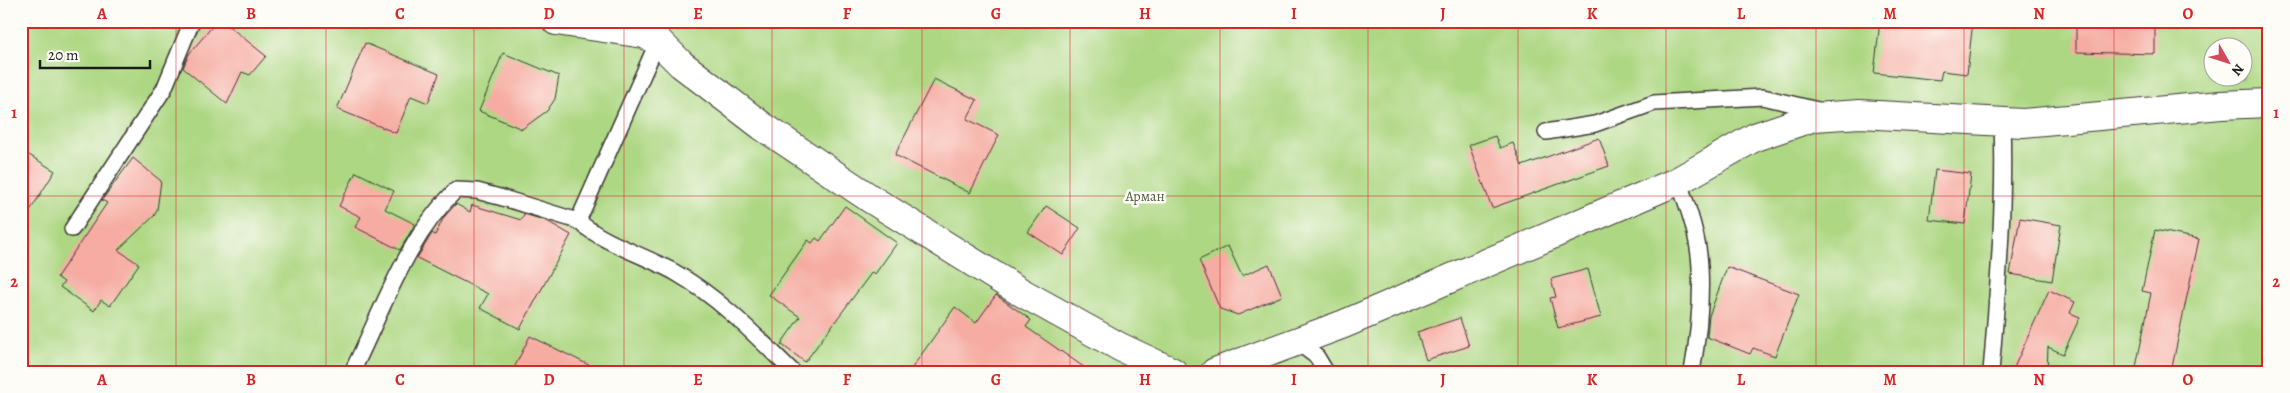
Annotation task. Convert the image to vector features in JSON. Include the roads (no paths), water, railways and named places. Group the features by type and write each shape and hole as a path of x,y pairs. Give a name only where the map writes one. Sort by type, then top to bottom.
{"street":[{"path":"556,21 644,34 658,41 680,64 762,126 871,199 1019,292 1120,347 1173,372"},
{"path":"1215,372 1297,342 1678,181 1755,136 1814,117 1860,114 2024,123 2221,105 2269,103"}],"lane":[{"path":"72,229 164,89 192,21"},
{"path":"578,221 658,41"},
{"path":"1546,132 1594,124 1654,103 1763,98 1838,115"},
{"path":"1991,372 2002,226 2004,169 2002,122"},
{"path":"1678,181 1688,208 1700,266 1697,339 1692,372"},
{"path":"352,372 412,247 439,207 456,190 485,193 578,221 594,235 675,273 707,294 747,326 793,372"},
{"path":"1297,342 1317,357 1326,372"}],"park label":[{"name":"Арман","path":"1145,196"}]}
